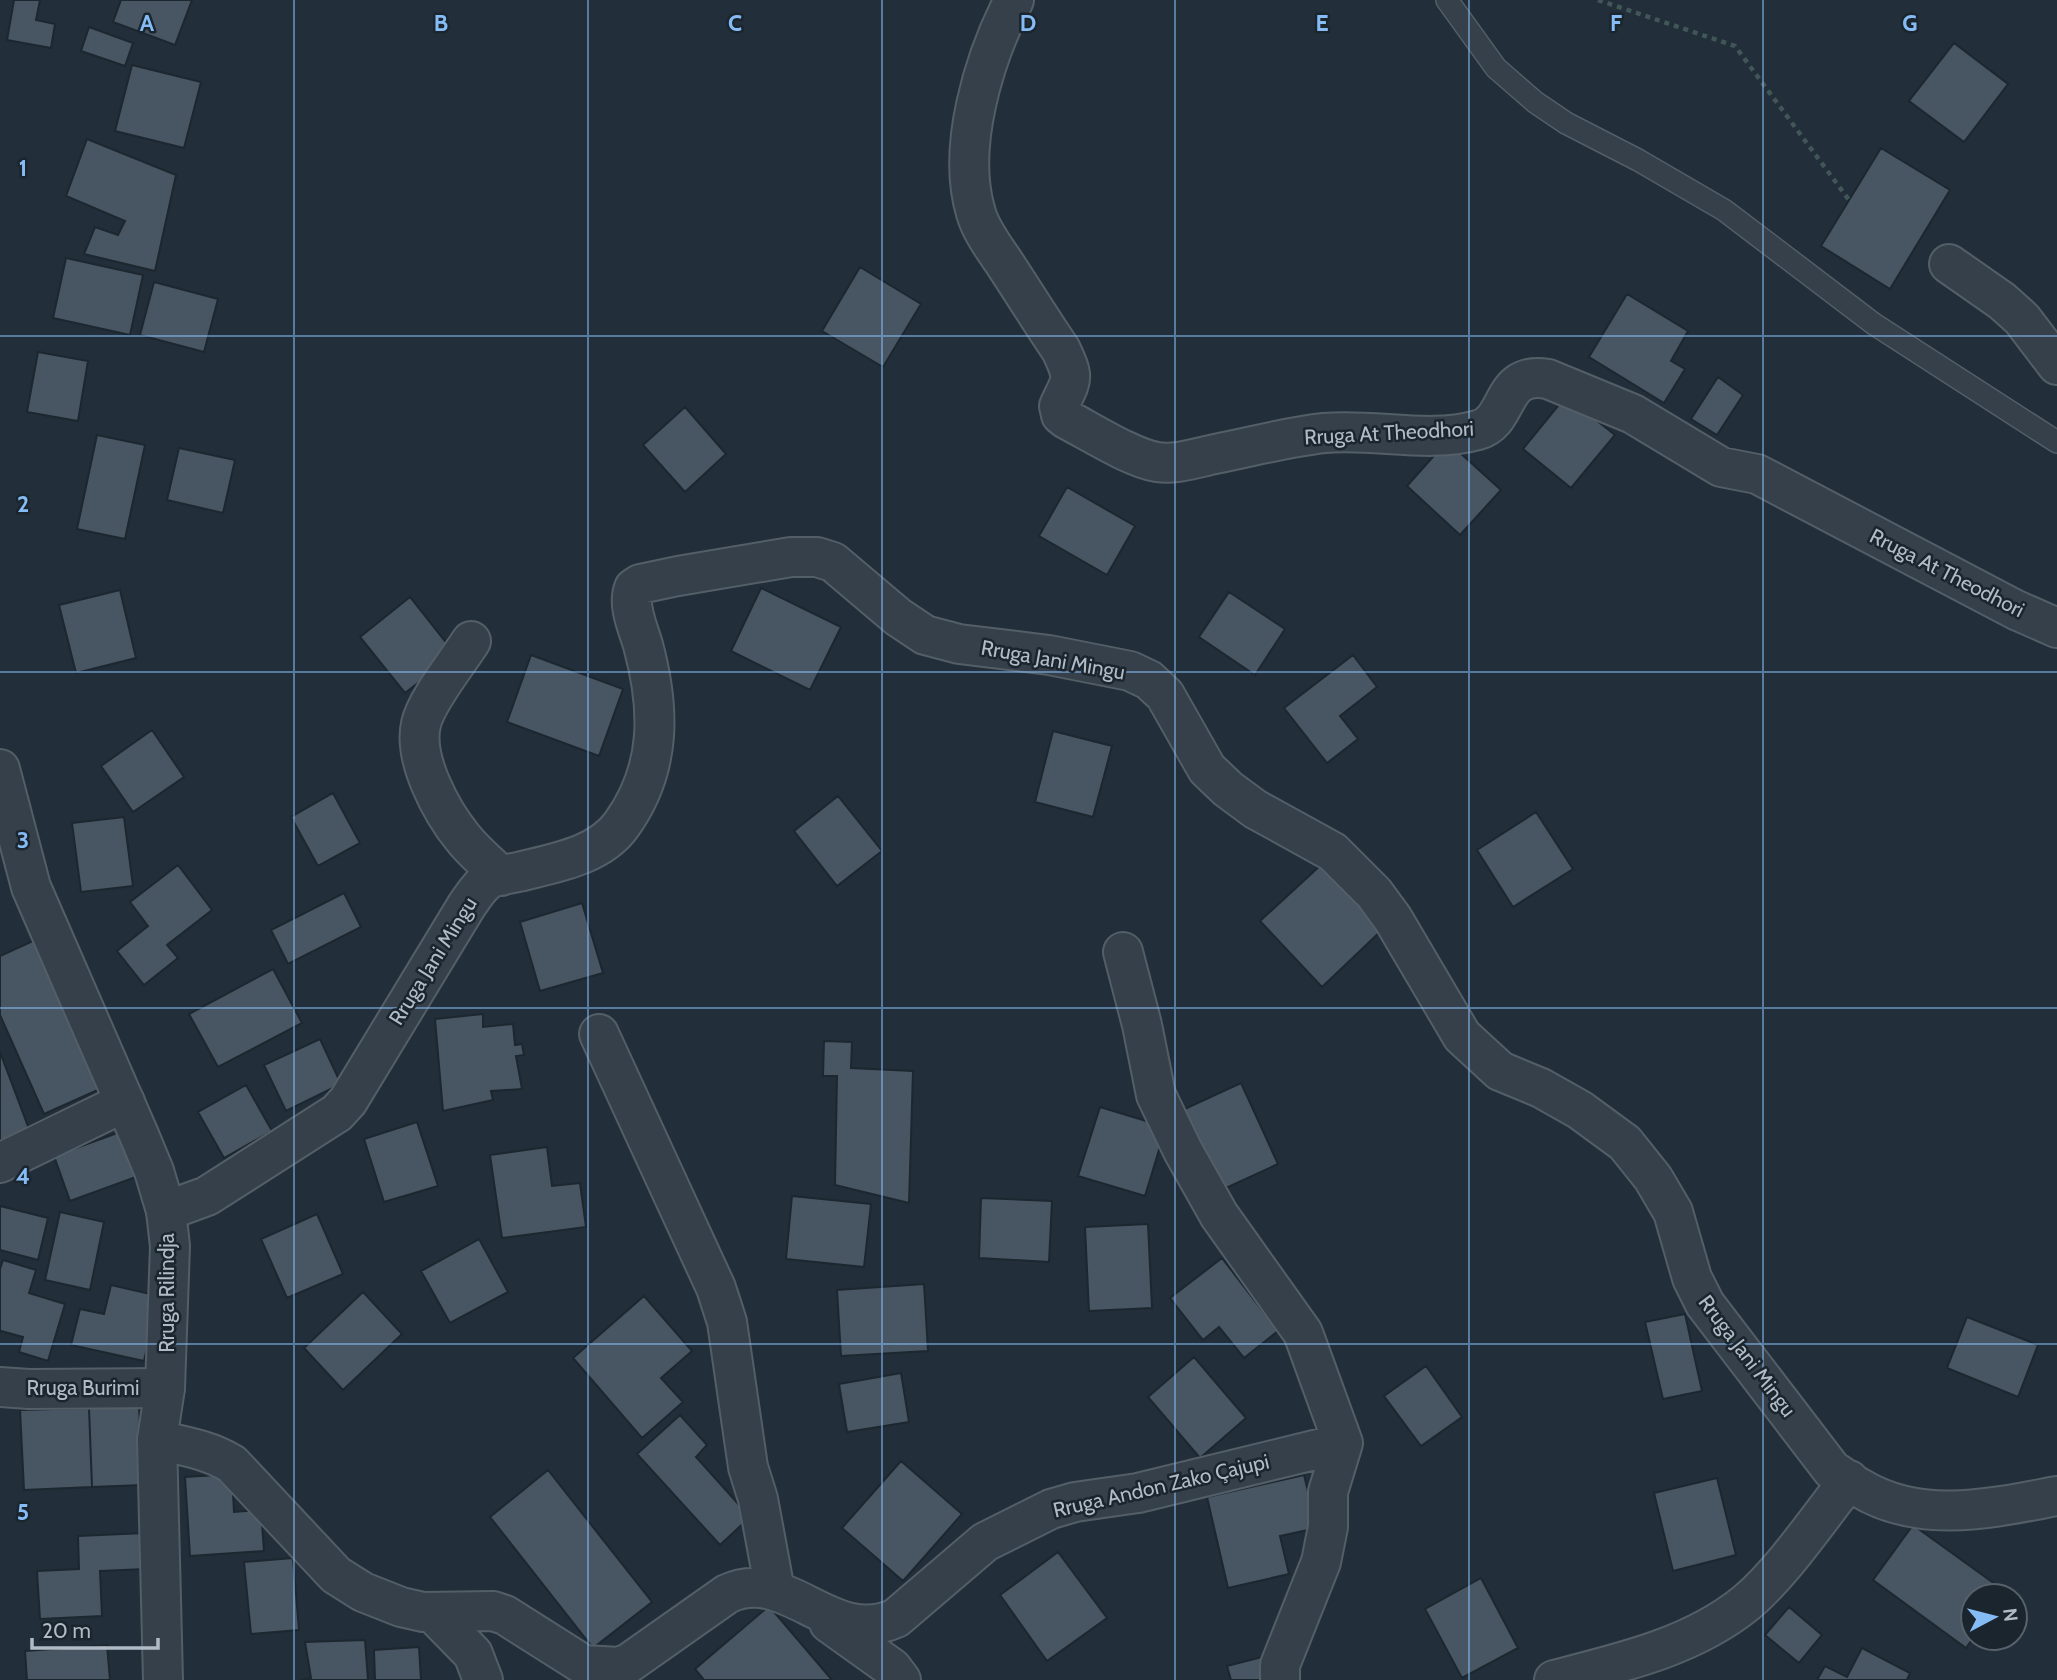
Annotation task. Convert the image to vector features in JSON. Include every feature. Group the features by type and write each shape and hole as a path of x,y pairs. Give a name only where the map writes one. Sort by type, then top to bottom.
{"street":[{"name":"Rruga At Theodhori","path":"1014,0 999,29 986,67 974,121 970,187 976,215 990,241 1061,351 1069,369 1070,386 1059,406 1061,415 1066,419 1147,460 1175,463 1299,436 1371,432 1418,435 1481,430 1490,424 1520,382 1534,376 1548,379 1633,414 1721,467 1757,474 2016,610 2057,628"},
{"path":"1949,264 2002,301 2022,319 2057,365"},
{"name":"Rruga Jani Mingu","path":"166,1211 206,1196 337,1113 348,1101 467,905 487,880 561,861 609,840 637,800 649,773 656,718 646,655 632,604 634,588 640,584 791,557 817,557 833,562 898,617 925,635 959,644 1049,655 1130,671 1149,680 1165,695 1206,769 1228,789 1264,814 1333,852 1374,893 1393,919 1462,1036 1500,1071 1541,1088 1580,1110 1625,1143 1653,1178 1673,1212 1692,1278 1705,1304 1832,1470 1861,1489 1888,1501 1922,1510 1956,1512 2057,1496"},
{"path":"471,642 427,709 421,724 421,754 425,770 453,825 501,876"},
{"name":"Rruga Rilindja","path":"0,769 31,887 154,1171 166,1211 170,1246 165,1388 157,1440 163,1680"},
{"path":"1124,952 1157,1095 1183,1151 1219,1215 1303,1333 1343,1443 1328,1492 1328,1527 1321,1562 1280,1665 1280,1680"},
{"path":"599,1034 716,1288 727,1322 748,1467 789,1597 892,1668 901,1680"},
{"path":"0,1163 125,1102"},
{"name":"Rruga Burimi","path":"0,1387 29,1390 165,1388"},
{"name":"Rruga Andon Zako Çajupi","path":"157,1440 217,1455 233,1464 336,1575 349,1585 401,1607 433,1612 493,1611 505,1615 584,1665 618,1667 629,1663 739,1588 764,1587 849,1624 882,1624 896,1618 985,1542 1051,1509 1075,1502 1149,1490 1343,1443"},
{"path":"1554,1680 1680,1642 1746,1602 1777,1570 1849,1480"},
{"path":"433,1612 473,1654 483,1680"}],"lane":[{"path":"1447,0 1496,68 1535,102 1566,123 1638,160 1724,210 1874,324 2057,442"}],"path":[{"path":"1598,0 1735,46 1849,200"}],"building":[{"path":"14,0 40,0 36,20 55,24 51,48 7,40"},
{"path":"121,0 192,0 175,45 113,22"},
{"path":"89,27 133,43 125,66 81,51"},
{"path":"1954,43 2008,84 1964,142 1909,101"},
{"path":"132,65 201,82 184,148 115,131"},
{"path":"87,139 176,175 155,271 84,254 95,227 118,235 125,221 66,196"},
{"path":"1881,148 1950,190 1890,289 1821,246"},
{"path":"66,258 143,275 130,335 53,318"},
{"path":"860,267 921,304 883,367 822,331"},
{"path":"154,282 218,299 204,352 140,335"},
{"path":"1627,294 1688,331 1671,361 1685,369 1664,403 1589,357"},
{"path":"38,352 88,361 78,421 27,412"},
{"path":"1718,377 1743,395 1717,435 1691,419"},
{"path":"1566,396 1615,435 1571,488 1523,449"},
{"path":"685,407 726,454 685,492 643,445"},
{"path":"97,435 145,445 125,539 77,529"},
{"path":"1447,441 1501,490 1460,535 1407,486"},
{"path":"179,448 235,460 223,513 167,500"},
{"path":"1067,487 1135,526 1107,575 1039,536"},
{"path":"761,588 841,627 810,690 731,651"},
{"path":"120,590 136,658 76,673 59,605"},
{"path":"1229,592 1285,629 1255,675 1199,637"},
{"path":"410,597 455,654 405,693 360,637"},
{"path":"531,655 623,689 599,756 507,722"},
{"path":"1353,655 1377,687 1340,716 1358,739 1327,763 1284,708"},
{"path":"152,730 184,777 133,812 101,766"},
{"path":"1053,731 1112,746 1093,817 1035,802"},
{"path":"333,793 360,843 318,866 291,817"},
{"path":"838,796 882,851 837,886 794,831"},
{"path":"1536,812 1573,869 1513,907 1477,850"},
{"path":"124,817 133,886 81,892 72,823"},
{"path":"1322,864 1383,929 1322,987 1260,921"},
{"path":"178,865 212,910 167,945 178,958 144,985 117,951 148,926 130,902"},
{"path":"344,893 361,927 288,964 271,930"},
{"path":"582,903 603,973 540,991 520,922"},
{"path":"35,940 100,1089 44,1114 0,1015 0,956"},
{"path":"273,969 302,1023 218,1067 189,1014"},
{"path":"483,1014 483,1027 513,1024 515,1045 522,1044 524,1055 516,1056 522,1089 491,1091 493,1100 443,1111 435,1019"},
{"path":"320,1039 341,1084 286,1111 264,1065"},
{"path":"824,1041 852,1042 851,1068 913,1071 909,1203 835,1185 837,1076 823,1076"},
{"path":"0,1052 29,1129 0,1141"},
{"path":"1241,1083 1278,1164 1215,1193 1178,1112"},
{"path":"246,1085 272,1131 224,1158 198,1112"},
{"path":"1100,1107 1166,1127 1145,1196 1078,1176"},
{"path":"417,1122 438,1186 384,1202 364,1139"},
{"path":"120,1132 136,1177 70,1201 54,1156"},
{"path":"547,1147 552,1186 580,1183 586,1227 502,1238 490,1155"},
{"path":"792,1196 871,1204 864,1267 786,1259"},
{"path":"981,1198 1052,1201 1049,1262 979,1258"},
{"path":"0,1206 48,1218 38,1260 0,1250"},
{"path":"60,1212 104,1222 90,1290 45,1280"},
{"path":"317,1214 343,1274 287,1298 261,1239"},
{"path":"1148,1224 1152,1308 1089,1311 1085,1227"},
{"path":"479,1239 508,1292 450,1323 421,1271"},
{"path":"1222,1258 1278,1331 1244,1358 1219,1327 1203,1340 1170,1298"},
{"path":"3,1260 36,1270 29,1293 65,1304 48,1361 19,1352 23,1337 1,1331 0,1333 0,1269"},
{"path":"924,1284 928,1351 841,1356 837,1290"},
{"path":"111,1285 159,1296 144,1361 71,1345 80,1309 104,1314"},
{"path":"363,1292 402,1334 343,1390 304,1348"},
{"path":"644,1296 692,1351 661,1378 683,1402 642,1438 573,1358"},
{"path":"1685,1314 1702,1391 1663,1399 1645,1322"},
{"path":"1967,1317 2038,1345 2018,1397 1947,1368"},
{"path":"1194,1357 1246,1418 1200,1458 1148,1397"},
{"path":"1426,1366 1462,1417 1421,1446 1384,1396"},
{"path":"901,1373 909,1422 847,1432 839,1384"},
{"path":"139,1406 143,1485 92,1487 89,1408"},
{"path":"89,1408 92,1487 24,1490 20,1410"},
{"path":"680,1415 707,1445 696,1457 750,1517 720,1545 637,1454"},
{"path":"901,1461 962,1514 903,1581 842,1528"},
{"path":"548,1470 652,1602 593,1648 490,1517"},
{"path":"232,1474 234,1512 261,1510 264,1551 190,1556 185,1477"},
{"path":"1304,1475 1317,1528 1280,1536 1289,1574 1228,1588 1207,1497"},
{"path":"1717,1478 1736,1555 1673,1571 1654,1493"},
{"path":"1913,1525 1992,1582 1959,1582 1959,1643 1873,1580"},
{"path":"145,1533 146,1569 100,1571 102,1616 40,1619 37,1571 79,1569 78,1536"},
{"path":"1058,1552 1107,1618 1047,1661 1000,1595"},
{"path":"293,1558 299,1630 251,1634 244,1562"},
{"path":"1481,1578 1518,1648 1462,1678 1425,1609"},
{"path":"769,1606 832,1680 704,1680 695,1669"},
{"path":"1789,1607 1822,1635 1799,1663 1765,1635"},
{"path":"365,1640 368,1680 301,1680 311,1678 305,1642"},
{"path":"107,1645 110,1680 27,1680 25,1651"},
{"path":"419,1647 421,1680 375,1680 374,1650"},
{"path":"1862,1648 1910,1673 1907,1680 1817,1680 1825,1666 1847,1677"},
{"path":"1262,1657 1268,1680 1231,1680 1227,1666"}]}
